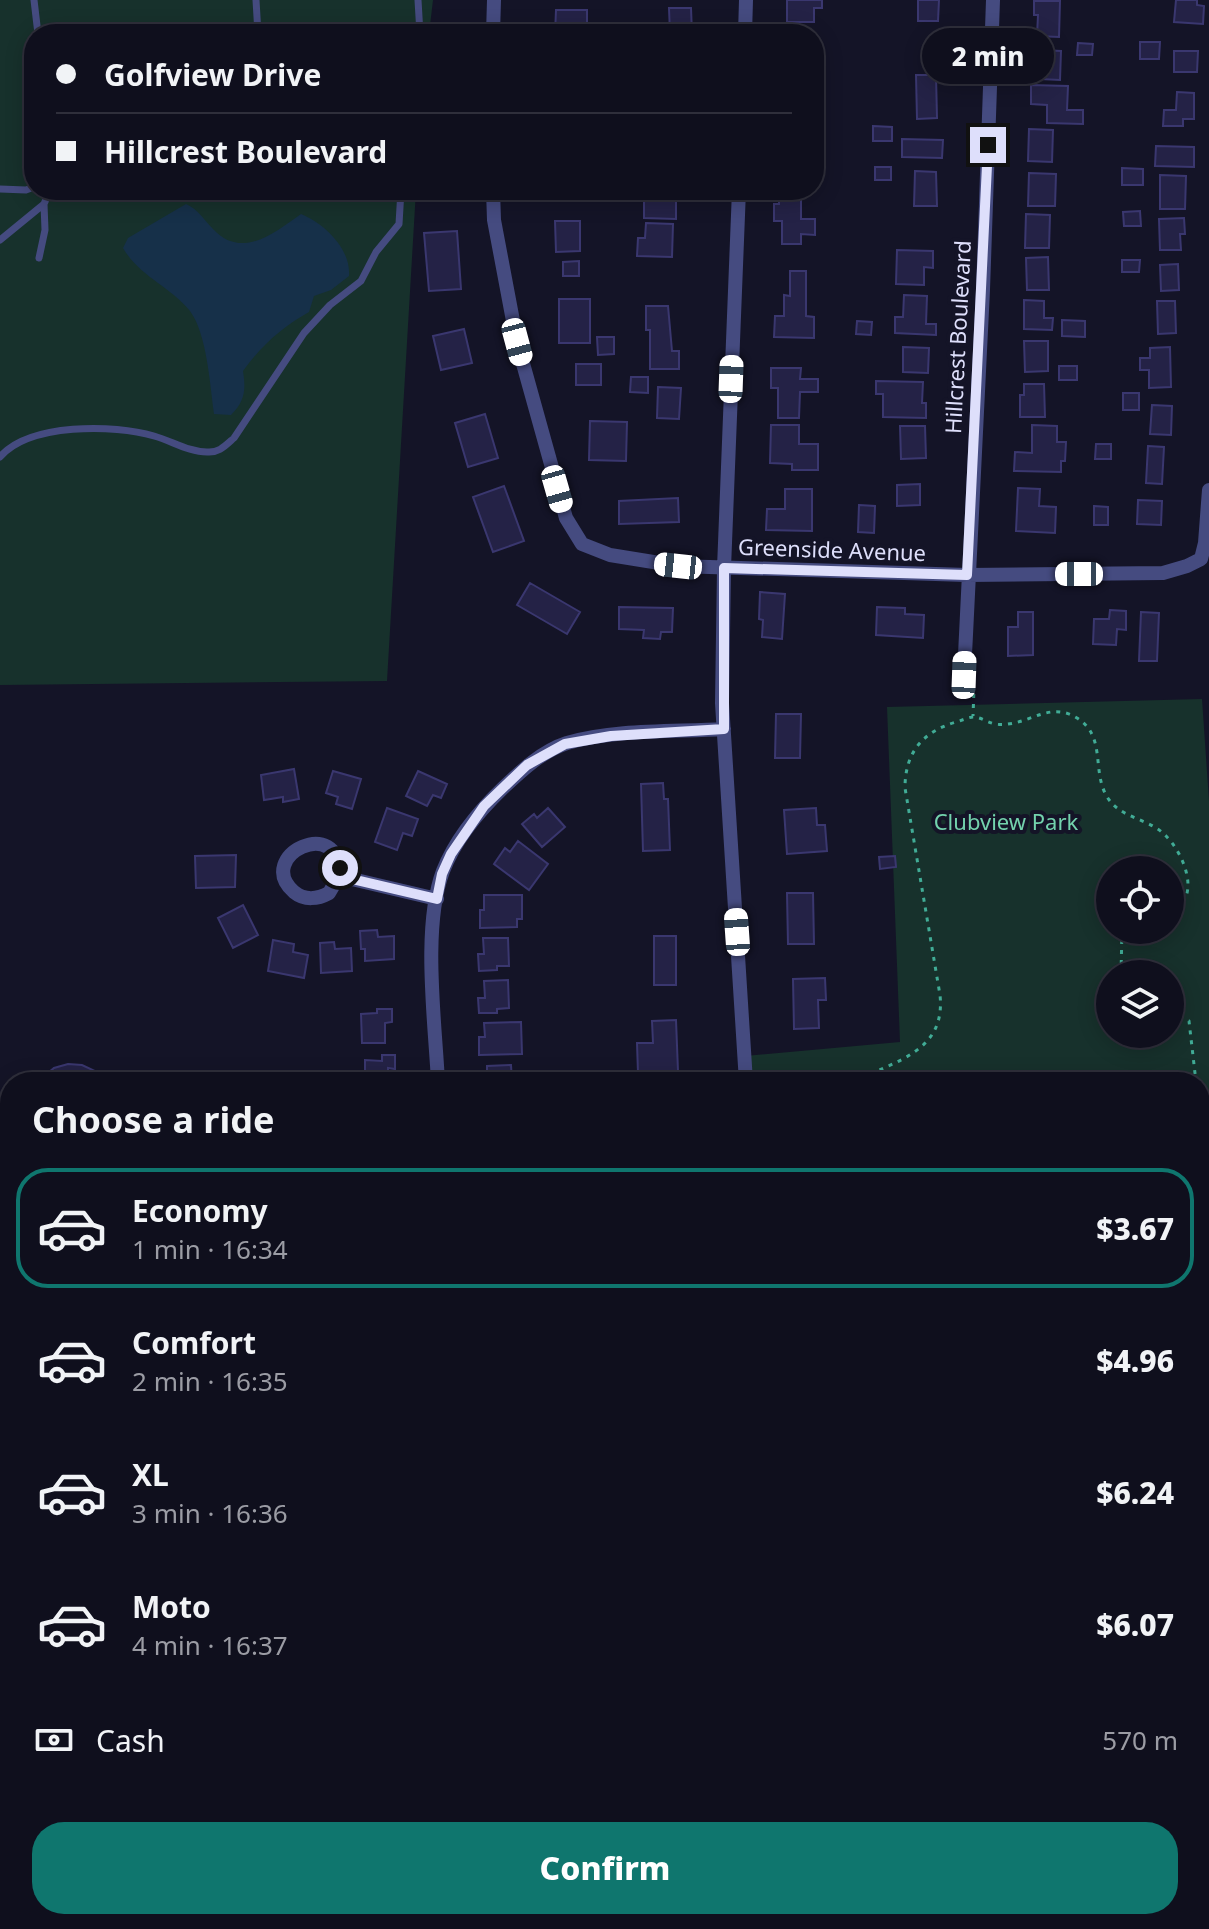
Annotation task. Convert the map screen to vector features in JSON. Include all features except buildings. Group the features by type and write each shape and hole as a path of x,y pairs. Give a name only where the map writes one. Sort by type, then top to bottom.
{"street":[{"path":"493,24 494,0"},
{"path":"745,24 746,0"},
{"name":"Hillcrest Boulevard","path":"964,675 983,290 993,0"},
{"name":"Greenside Avenue","path":"493,200 494,220 517,342 566,518 582,544 641,562 724,568 967,575 1163,573 1201,559 1209,490"},
{"path":"739,200 724,568 724,729 745,1072"},
{"path":"437,1072 431,945 437,899 442,874 451,854 484,806 527,765 565,744 611,736 724,729"},
{"path":"339,876 437,899"}],"lane":[{"path":"34,0 37,24"},
{"path":"256,0 257,24"},
{"path":"418,0 419,24"},
{"path":"0,189 24,190"},
{"path":"39,258 45,230 46,200"},
{"path":"0,457 16,443 39,435 112,429 154,436 208,453 220,450 234,438 304,333 330,305 361,281 376,252 399,224 401,200"},
{"path":"0,240 44,204"}],"path":[{"path":"964,675 974,689 973,717"},
{"path":"874,1072 915,1053 935,1034 940,1019 940,995 908,812 905,772 918,743 929,733 973,717 1000,725 1017,723 1051,710 1064,711 1089,728 1097,744 1100,781 1112,804 1125,815 1157,828 1179,856"},
{"path":"1184,868 1189,887 1184,902"},
{"path":"1184,1019 1189,1021 1195,1072"}],"green space":[{"path":"0,0 433,0 430,24 24,24 24,200 415,200 387,681 0,685"},
{"name":"Clubview Park","path":"1202,699 1209,801 1209,1072 746,1072 745,1056 900,1042 887,707"}],"water":[{"path":"186,204 224,238 246,243 269,235 301,214 327,231 346,256 349,276 331,290 314,296 309,312 265,345 243,371 242,400 231,415 214,414 204,346 190,311 138,267 123,248 128,238"}],"route":[{"path":"340,868 339,876 437,899 442,874 451,854 484,806 527,765 565,744 611,736 724,729 724,568 967,575 988,145"}]}
